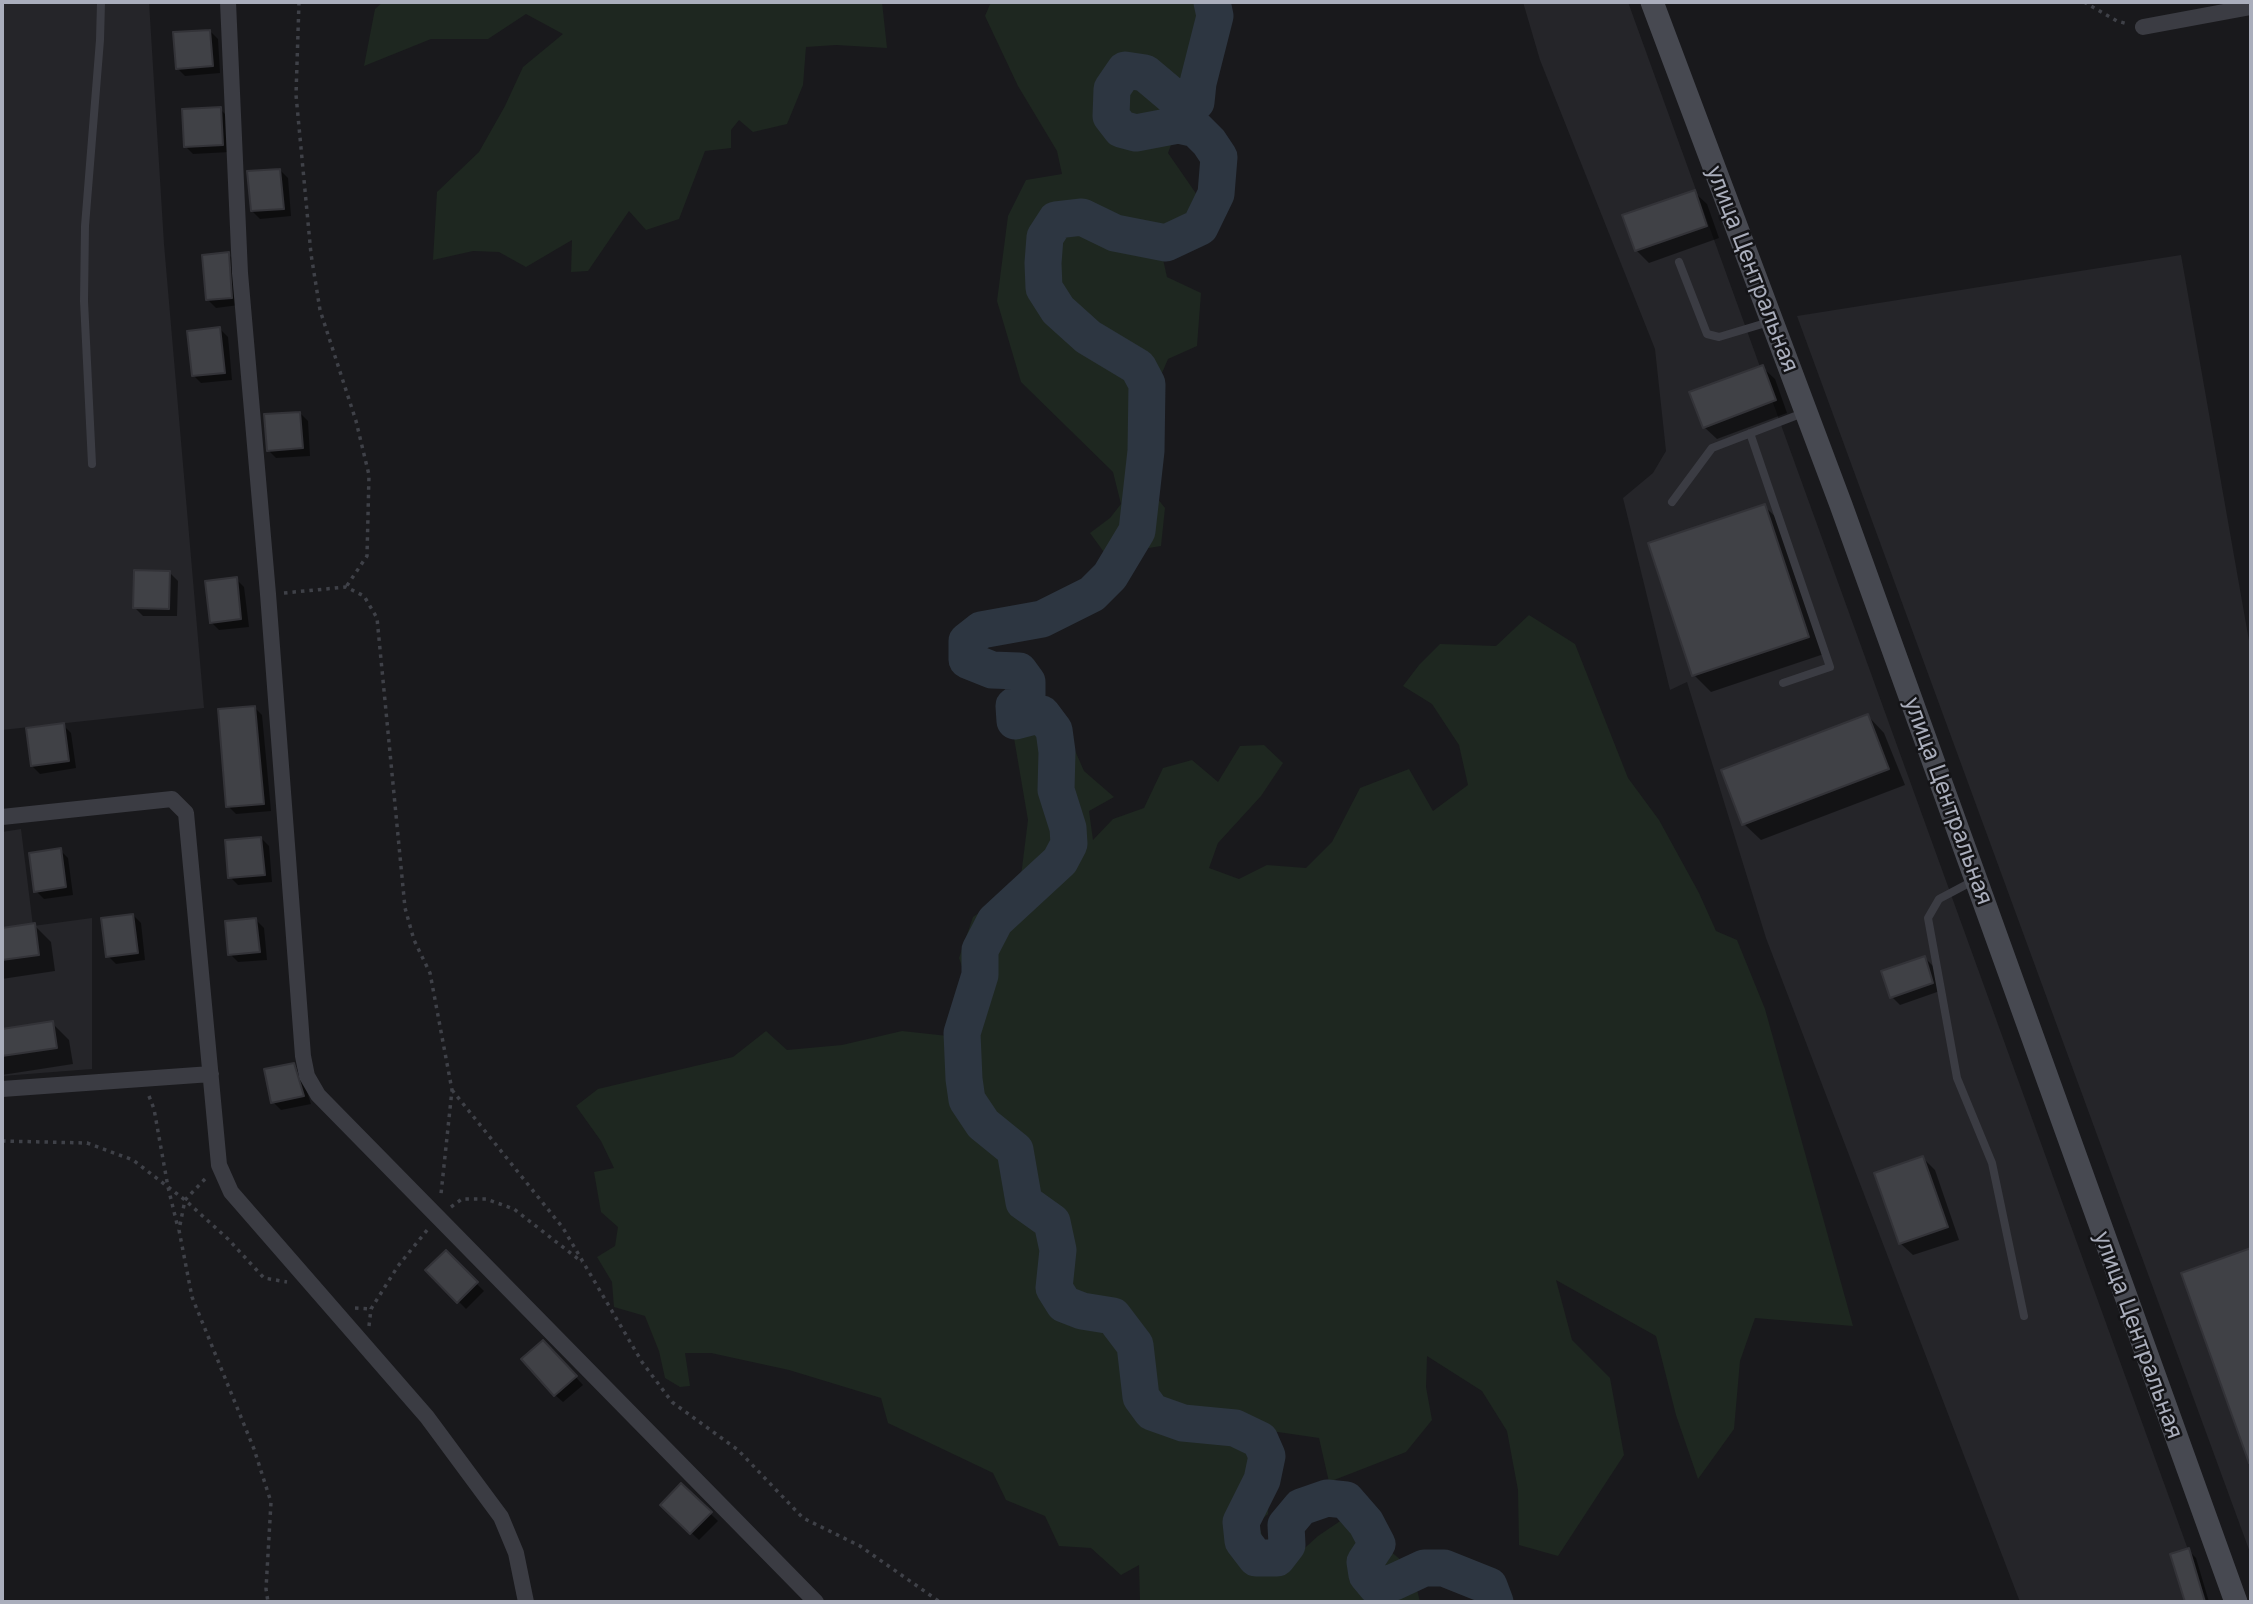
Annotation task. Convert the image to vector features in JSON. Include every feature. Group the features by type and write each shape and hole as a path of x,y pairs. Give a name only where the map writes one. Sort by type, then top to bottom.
{"main road":[{"name":"улица Центральная","path":"1652,2 1806,412 2236,1602"}],"street":[{"path":"228,2 240,272 268,594 303,1056 307,1076 318,1095 816,1602"},
{"path":"2143,27 2251,7"},
{"path":"2,817 172,799 186,813 219,1165 231,1192 427,1418 500,1517 516,1553 526,1602"},
{"path":"2,1089 211,1074"}],"lane":[{"path":"92,464 84,301 85,238 101,2"},
{"path":"1679,262 1707,334 1719,337 1772,321"},
{"path":"1672,502 1712,448 1806,412"},
{"path":"1751,433 1830,667 1783,683"},
{"path":"1976,879 1939,899 1928,918 1957,1078 1992,1163 2024,1316"}],"path":[{"path":"299,2 296,95 313,265 320,310 356,421 369,475 367,556 346,587"},
{"path":"2084,2 2116,21 2143,27"},
{"path":"268,594 346,587 364,596 377,618 405,908 414,940 430,974 452,1090 438,1217"},
{"path":"143,1079 154,1109 192,1297 254,1449 271,1502 268,1602"},
{"path":"452,1090 564,1228 642,1362 672,1402 738,1450 803,1518 860,1546 940,1602"},
{"path":"2,1141 87,1143 134,1160 185,1199 229,1240 264,1278 314,1288"},
{"path":"179,1230 185,1199 219,1165"},
{"path":"366,1347 371,1308 398,1266 438,1217 462,1199 485,1199 514,1209 584,1263"}],"shaded area":[{"path":"2,2 149,2 164,244 204,708 2,730"},
{"path":"383,2 882,2 887,48 836,45 806,47 803,85 787,124 753,132 739,120 731,130 731,148 705,151 679,219 646,230 629,211 588,271 571,272 572,240 526,267 499,252 473,251 433,260 437,192 479,152 523,67 563,34 526,14 488,39 431,39 364,66 375,9"},
{"path":"991,2 1194,2 1201,8 1203,59 1168,153 1206,208 1158,237 1167,277 1201,293 1197,346 1168,359 1150,401 1157,455 1149,488 1165,508 1161,546 1106,555 1090,533 1110,518 1121,504 1113,472 1021,382 997,301 1008,216 1026,180 1062,174 1057,151 1018,86 985,16"},
{"path":"1523,2 1628,2 2207,1602 2020,1602 1766,938 1687,682 1670,690 1623,498 1653,473 1666,451 1655,349 1540,60"},
{"path":"2181,255 2251,652 2251,1555 1797,316"},
{"path":"1529,615 1575,644 1628,778 1659,820 1699,893 1716,931 1737,940 1765,1009 1853,1326 1755,1318 1740,1361 1734,1429 1698,1479 1676,1415 1656,1336 1556,1280 1572,1340 1610,1378 1624,1455 1558,1556 1519,1545 1518,1490 1507,1431 1482,1391 1427,1356 1426,1387 1432,1420 1406,1452 1329,1482 1319,1438 1271,1431 1246,1437 1270,1472 1268,1514 1258,1523 1275,1575 1318,1536 1370,1501 1390,1551 1412,1569 1420,1602 1140,1602 1139,1565 1121,1575 1091,1548 1059,1546 1045,1516 1006,1500 993,1473 888,1423 881,1398 789,1370 711,1353 685,1353 690,1386 680,1387 665,1378 659,1351 645,1316 614,1307 612,1282 597,1257 615,1246 618,1227 601,1212 594,1172 614,1168 601,1141 576,1106 598,1089 733,1057 766,1031 787,1050 842,1045 902,1031 948,1036 972,996 959,958 973,917 1020,884 1028,820 1014,738 1061,719 1084,771 1114,797 1089,811 1093,840 1113,819 1144,808 1163,768 1192,760 1218,782 1240,746 1264,745 1283,763 1261,796 1218,843 1209,868 1239,879 1267,865 1306,868 1332,842 1360,788 1409,769 1433,811 1468,785 1459,745 1432,704 1403,686 1440,644 1496,646"},
{"path":"21,829 33,926 92,918 92,1069 2,1076 2,832"}],"building":[{"path":"210,30 213,66 176,69 173,32"},
{"path":"221,107 223,145 184,147 182,109"},
{"path":"280,169 284,209 251,211 247,171"},
{"path":"1695,190 1707,226 1635,251 1622,215"},
{"path":"229,252 232,298 206,300 202,255"},
{"path":"220,327 225,373 192,376 187,331"},
{"path":"1763,365 1776,400 1703,428 1689,392"},
{"path":"300,412 303,448 267,451 264,414"},
{"path":"1765,504 1809,637 1692,676 1648,543"},
{"path":"134,570 170,571 169,609 133,608"},
{"path":"237,577 241,619 210,623 205,581"},
{"path":"255,706 264,804 226,807 218,709"},
{"path":"1868,714 1889,769 1742,825 1721,770"},
{"path":"64,723 69,761 31,766 26,728"},
{"path":"261,837 265,875 228,878 225,840"},
{"path":"61,848 66,887 34,892 29,853"},
{"path":"133,914 138,953 106,957 101,918"},
{"path":"256,918 260,952 228,955 225,921"},
{"path":"35,923 39,955 2,960 2,928"},
{"path":"1925,956 1933,983 1890,998 1881,971"},
{"path":"53,1021 57,1048 2,1056 2,1029"},
{"path":"294,1063 304,1096 271,1103 264,1069"},
{"path":"1923,1156 1948,1227 1899,1244 1874,1173"},
{"path":"2251,1248 2251,1462 2249,1463 2181,1273"},
{"path":"446,1250 478,1282 457,1303 425,1270"},
{"path":"543,1340 577,1376 554,1396 521,1359"},
{"path":"681,1483 712,1512 690,1534 660,1505"},
{"path":"2189,1548 2205,1602 2185,1602 2170,1554"}],"waterway":[{"path":"1212,2 1215,16 1198,83 1196,102 1183,105 1145,73 1125,70 1112,89 1111,116 1121,129 1136,133 1178,125 1196,129 1219,157 1216,194 1200,227 1166,243 1115,233 1082,217 1056,220 1045,237 1044,288 1058,310 1088,337 1138,367 1147,384 1146,451 1137,531 1110,576 1092,594 1042,619 981,630 967,641 967,660 992,670 1019,671 1027,682 1027,696 1014,706 1015,721 1042,714 1054,730 1057,752 1056,790 1068,828 1069,844 1060,861 995,921 980,950 980,975 962,1033 967,1100 983,1124 1015,1150 1024,1202 1052,1222 1058,1250 1054,1288 1064,1304 1082,1311 1113,1316 1135,1345 1141,1397 1152,1412 1183,1423 1235,1428 1260,1440 1267,1456 1262,1480 1241,1522 1243,1541 1256,1558 1277,1558 1287,1545 1286,1525 1301,1507 1327,1498 1346,1500 1366,1523 1377,1544 1365,1562 1367,1575 1377,1587 1424,1568 1444,1568 1489,1586 1495,1602"}]}
